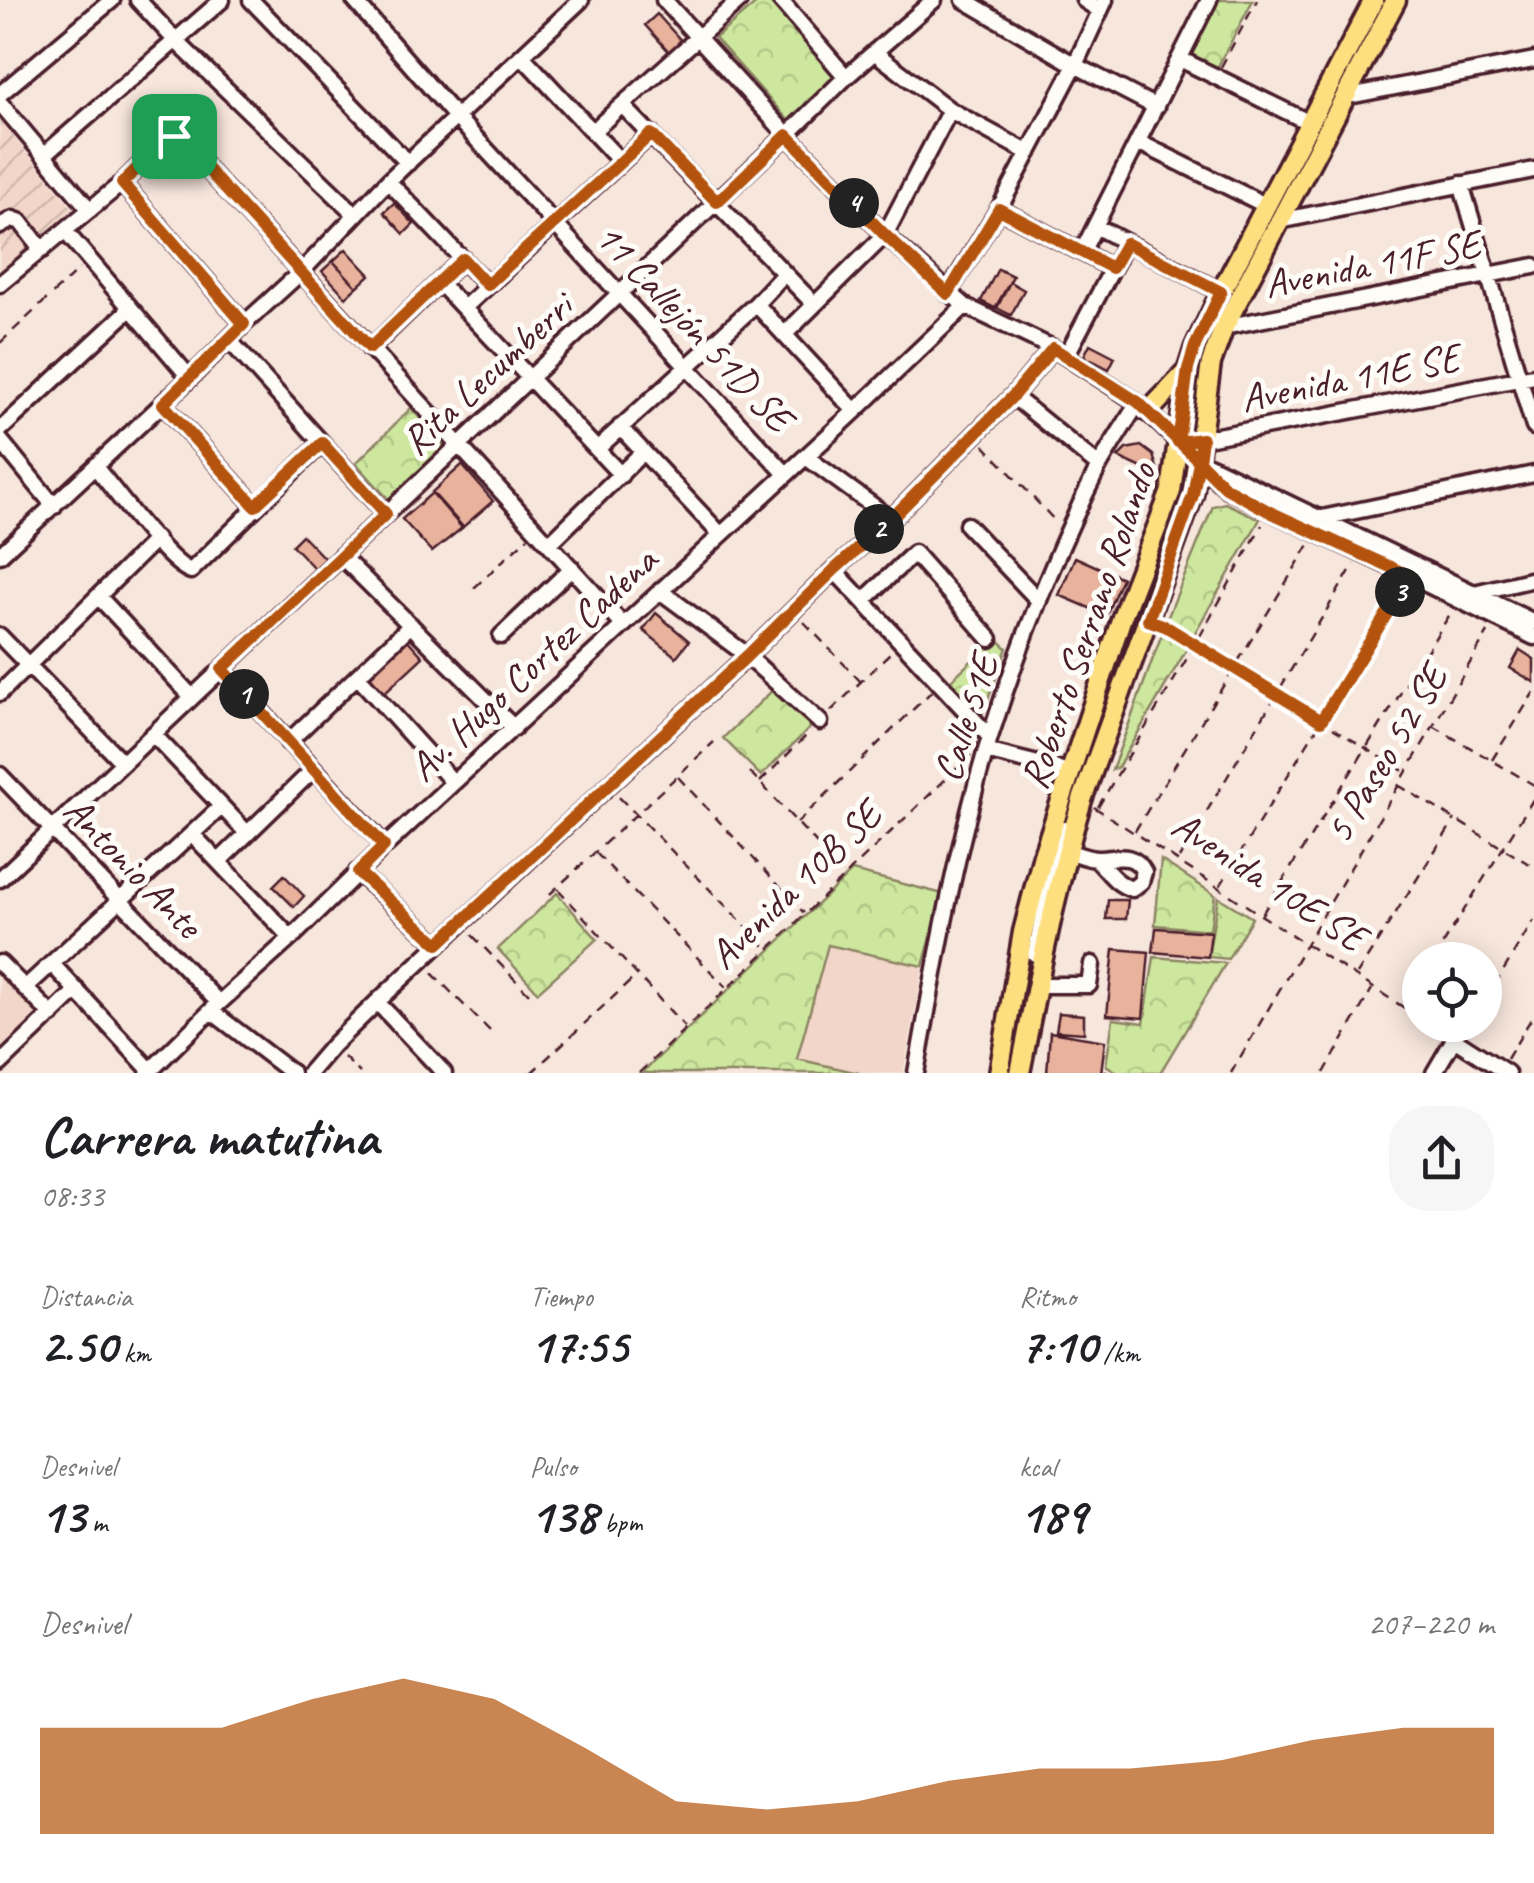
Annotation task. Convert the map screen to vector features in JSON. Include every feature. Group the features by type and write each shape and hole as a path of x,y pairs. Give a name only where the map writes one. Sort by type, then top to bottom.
{"main road":[{"name":"Roberto Serrano Rolando","path":"1017,1073 1067,851 1090,804 1148,620 1193,495 1188,369 1195,346 1376,0"},
{"name":"Roberto Serrano Rolando","path":"1002,1073 1023,932 1042,856 1122,617 1191,446 1224,327 1393,0"},
{"path":"1143,407 1188,369"}],"street":[{"path":"0,94 112,0"},
{"path":"138,0 176,42 355,214"},
{"path":"44,155 222,0"},
{"path":"252,0 408,163"},
{"name":"11 Callejón 51D SE","path":"354,0 456,118 786,474"},
{"path":"0,556 581,0"},
{"path":"664,0 787,135 948,294 1060,352 1143,407 1233,475 1360,554 1534,637"},
{"path":"593,132 740,0"},
{"path":"780,0 846,77"},
{"name":"Rita Lecumberri","path":"0,879 846,77 934,0"},
{"path":"964,0 1156,107"},
{"path":"948,294 999,209 1075,65 1102,5 1084,0"},
{"path":"1082,252 1209,0"},
{"name":"Roberto Serrano Rolando","path":"1002,1073 1048,858 1191,446 1192,374 1198,349 1376,0"},
{"name":"Roberto Serrano Rolando","path":"1017,1073 1040,924 1056,860 1184,498 1207,362 1220,324 1393,0"},
{"path":"874,52 950,110 1029,153"},
{"path":"522,56 621,162"},
{"path":"1180,58 1310,123"},
{"path":"1344,97 1534,60"},
{"path":"0,103 90,210"},
{"path":"622,106 814,304"},
{"path":"784,334 885,235 950,110"},
{"path":"464,308 651,134"},
{"path":"0,284 122,183 172,136 178,137 623,625"},
{"path":"1138,142 1267,206"},
{"path":"1280,221 1534,170"},
{"path":"388,182 487,285"},
{"path":"122,183 244,324"},
{"path":"1461,184 1488,274 1526,377 1534,427"},
{"path":"999,209 1112,268"},
{"path":"2,221 20,222 42,250"},
{"path":"1095,226 1221,292"},
{"path":"65,232 190,378"},
{"path":"309,1073 333,1044 891,519 1060,352 1126,243"},
{"path":"370,348 463,259"},
{"name":"Avenida 11F SE","path":"1224,327 1534,266"},
{"path":"597,449 784,274"},
{"path":"439,282 621,474"},
{"path":"756,304 854,412"},
{"name":"Av. Hugo Cortez Cadena","path":"150,1072 384,846 965,306"},
{"path":"0,430 130,309"},
{"path":"230,340 386,514"},
{"name":"Avenida 11E SE","path":"1191,446 1526,377"},
{"path":"1013,396 1099,466"},
{"path":"163,404 255,506"},
{"name":"Calle 51E","path":"916,1073 936,958 988,744 1039,602 1099,466 1143,407"},
{"path":"620,428 721,536"},
{"path":"0,440 54,506"},
{"path":"96,468 188,571 194,570 322,443"},
{"path":"1191,446 1226,488 1270,512 1316,526 1534,622"},
{"path":"550,544 644,452"},
{"path":"806,457 891,519"},
{"path":"1316,526 1534,474"},
{"path":"966,525 1039,602"},
{"path":"0,693 156,539"},
{"path":"863,601 914,553 990,639"},
{"path":"341,556 514,728"},
{"path":"501,636 572,568"},
{"path":"834,570 940,683 988,744 1070,772"},
{"path":"1474,593 1534,579"},
{"path":"660,591 747,656 820,722"},
{"path":"99,597 192,697"},
{"path":"288,742 411,626"},
{"path":"0,636 123,762"},
{"path":"222,669 384,846"},
{"path":"358,677 454,782"},
{"path":"153,734 246,833"},
{"path":"219,861 313,770"},
{"name":"Antonio Ante","path":"0,775 120,900 215,1007 292,1073"},
{"path":"25,988 222,807"},
{"path":"192,834 291,938"},
{"path":"1067,851 1097,860"},
{"path":"358,872 438,944"},
{"path":"0,963 52,1015"},
{"path":"52,964 150,1072"},
{"path":"1038,985 1090,986 1092,964"},
{"path":"0,1064 78,990"},
{"path":"377,1002 444,1073"},
{"path":"1434,1073 1454,1039 1504,1071"}],"path":[{"path":"1216,77 1257,0"},
{"path":"0,343 88,260"},
{"path":"974,436 1068,535"},
{"path":"1090,804 1195,645 1270,512"},
{"path":"1134,832 1316,526"},
{"path":"474,588 536,529"},
{"path":"1177,860 1360,554"},
{"path":"1219,888 1410,576"},
{"path":"1261,915 1459,600"},
{"path":"792,610 860,682"},
{"name":"5 Paseo 52 SE","path":"1231,1073 1496,618"},
{"path":"1148,620 1165,626 1406,772"},
{"path":"760,782 901,642"},
{"path":"797,823 940,683"},
{"path":"1491,761 1534,692"},
{"path":"1432,726 1534,785"},
{"path":"550,894 714,742"},
{"name":"Avenida 10B SE","path":"639,1073 845,874 988,744"},
{"path":"750,772 845,874"},
{"path":"677,776 804,913"},
{"path":"607,785 768,948"},
{"path":"1398,785 1534,867"},
{"path":"1444,942 1534,798"},
{"name":"Avenida 10E SE","path":"1090,804 1402,1006"},
{"path":"1355,976 1455,819"},
{"path":"596,852 727,988"},
{"path":"557,888 686,1028"},
{"path":"1502,973 1534,920"},
{"path":"461,923 530,995"},
{"path":"420,961 493,1034"},
{"path":"531,1073 637,975"},
{"path":"1324,1073 1373,987"},
{"path":"1504,1071 1534,1014"},
{"path":"333,1044 360,1073"}],"shaded area":[{"path":"0,120 73,209 0,272"},
{"path":"828,945 923,966 903,1073 861,1073 798,1059"},
{"path":"0,969 46,1014 0,1057"}],"green space":[{"path":"760,0 775,0 840,76 790,122 715,38"},
{"path":"1219,0 1253,0 1216,70 1190,55"},
{"path":"411,408 447,449 392,503 356,463"},
{"path":"1225,503 1260,519 1193,636 1167,619 1213,506"},
{"path":"1163,631 1188,647 1118,767 1112,770"},
{"path":"996,638 1007,648 981,717 949,682"},
{"path":"776,687 816,722 761,776 723,738"},
{"path":"1161,860 1215,895 1210,930 1155,925"},
{"path":"852,871 943,894 923,966 828,945 797,1059 859,1073 642,1073"},
{"path":"557,893 597,939 538,992 498,949"},
{"path":"1218,897 1252,918 1228,959 1208,957"},
{"path":"1154,957 1226,963 1160,1073 1119,1073 1106,1065 1113,1019 1144,1023"}],"building":[{"path":"657,14 685,45 673,56 645,25"},
{"path":"394,203 414,224 404,234 384,212"},
{"path":"346,249 370,275 357,287 333,261"},
{"path":"333,261 357,287 346,297 322,271"},
{"path":"998,269 1013,276 995,308 981,301"},
{"path":"1010,282 1024,290 1011,315 997,308"},
{"path":"1090,344 1115,357 1109,369 1084,356"},
{"path":"1141,446 1153,455 1155,474 1118,457 1126,449"},
{"path":"462,465 493,501 463,527 432,492"},
{"path":"432,493 462,528 432,552 402,519"},
{"path":"302,535 326,560 316,570 292,545"},
{"path":"1075,557 1122,578 1106,615 1059,595"},
{"path":"656,613 689,641 676,657 643,630"},
{"path":"405,637 423,657 383,694 365,675"},
{"path":"1520,650 1534,659 1534,682 1510,668"},
{"path":"284,875 304,896 294,907 273,886"},
{"path":"1108,900 1128,900 1126,919 1106,919"},
{"path":"1156,928 1211,932 1208,957 1153,952"},
{"path":"1114,949 1149,952 1143,1018 1107,1015"},
{"path":"1059,1013 1084,1015 1084,1033 1056,1031"},
{"path":"1050,1032 1105,1041 1101,1073 1047,1073"}],"route":[{"path":"174,136 122,183 244,324 163,404 255,506 322,443 386,514 222,669 384,846 358,872 438,944 891,519 1013,396 1053,348 1138,402 1178,442 1199,461 1193,495 1148,620 1165,626 1321,721 1410,576 1226,488 1199,461 1202,439 1178,442 1188,369 1221,292 1126,243 1112,268 999,209 948,294 787,135 717,202 651,134 487,285 463,259 370,348 174,136"}]}
